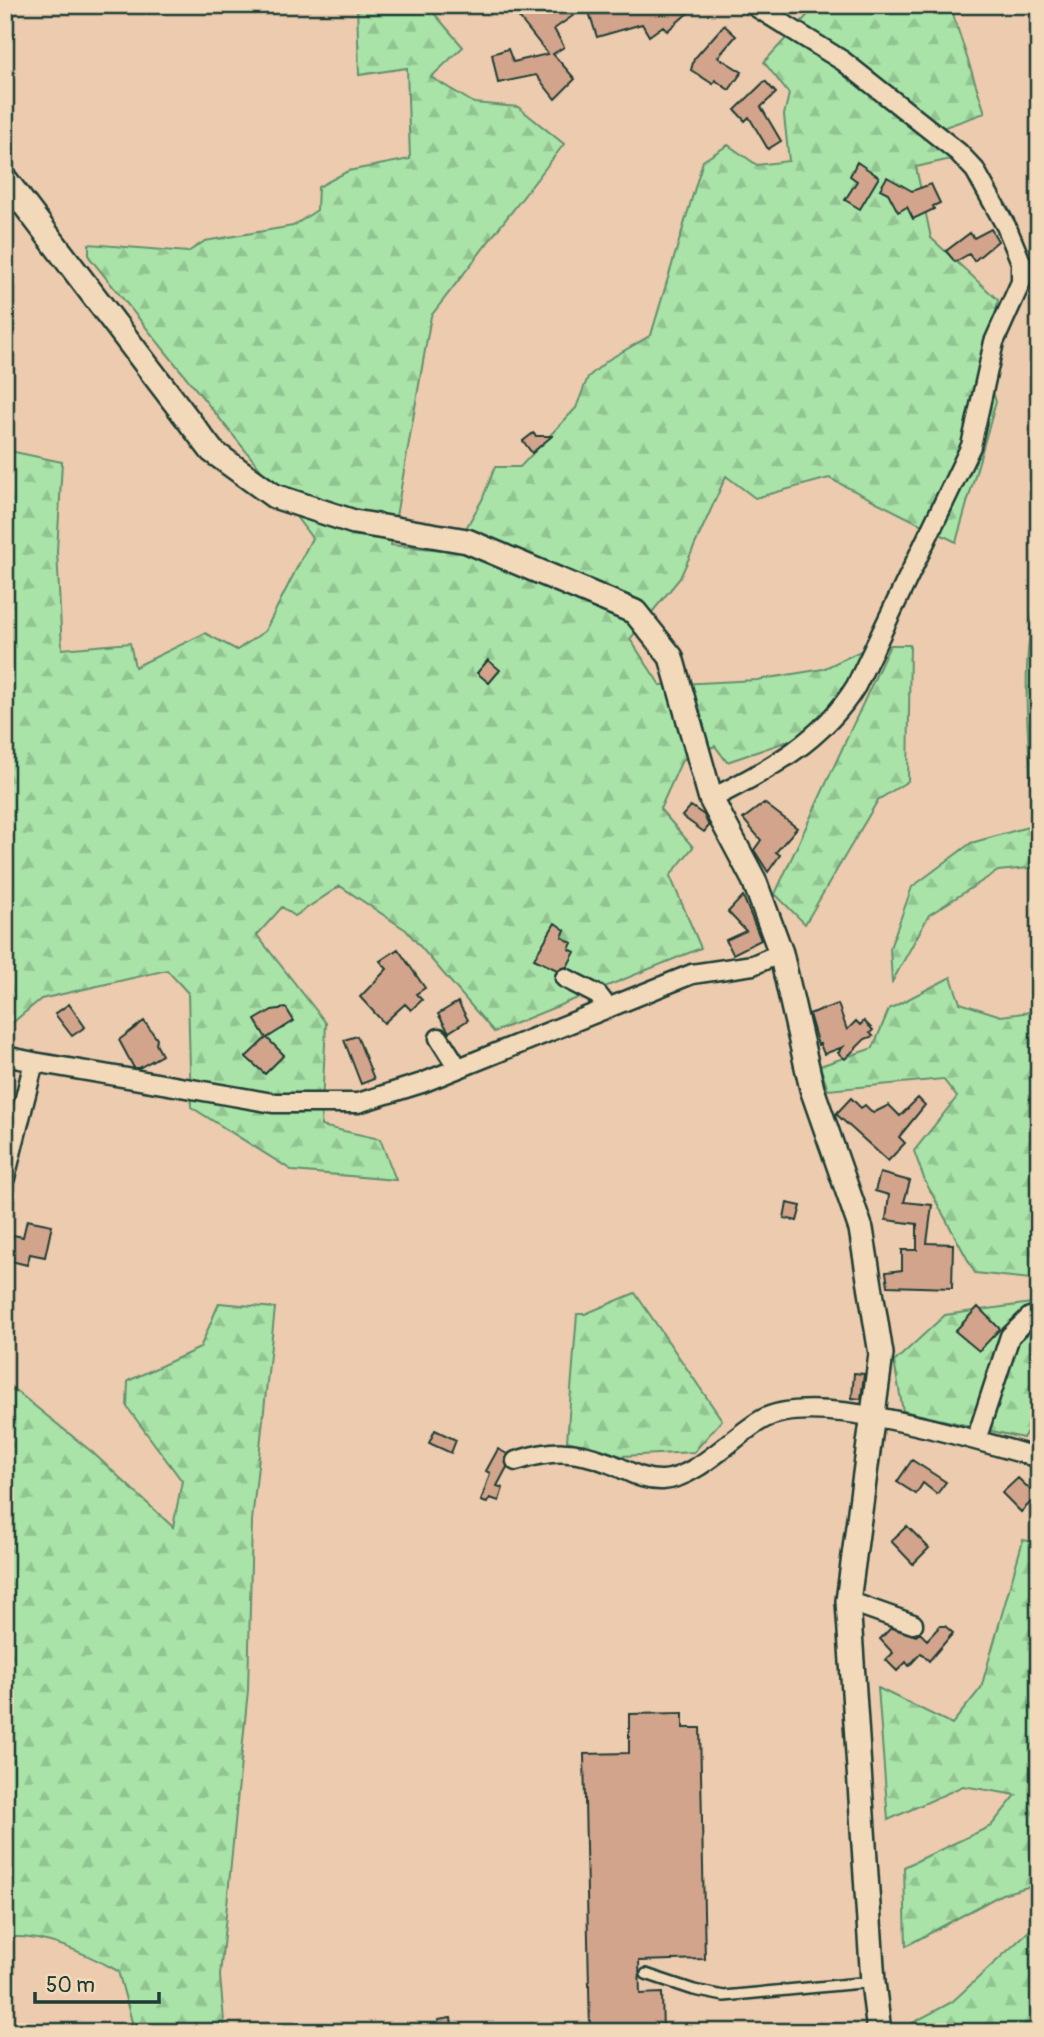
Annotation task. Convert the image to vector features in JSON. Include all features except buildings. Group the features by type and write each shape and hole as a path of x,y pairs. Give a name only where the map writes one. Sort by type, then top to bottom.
{"street":[{"path":"710,799 771,768 798,750 831,721 856,686 971,446 994,342 1022,276 1017,249 975,170 940,137 843,61 753,5"},
{"path":"5,179 212,451 274,496 354,522 467,541 635,612 671,657 710,799 754,880 781,953 812,1089 861,1229 881,1354 848,1601 873,1982 880,2032"},
{"path":"5,1056 273,1103 358,1103 458,1068 692,974 753,965 781,953"},
{"path":"565,978 598,995 608,1008"},
{"path":"439,1038 458,1068"},
{"path":"5,1178 34,1062"},
{"path":"976,1440 1010,1336 1030,1317 1039,1316"},
{"path":"516,1461 547,1451 578,1453 610,1463 637,1478 666,1480 698,1466 765,1418 795,1410 835,1411 872,1418 976,1440 1039,1458"},
{"path":"848,1601 913,1624"}],"lane":[{"path":"646,1974 694,1990 724,1996 873,1982"}],"green space":[{"path":"357,5 427,5 463,47 431,77 474,103 518,107 564,144 431,316 391,545 453,551 482,500 495,467 520,467 576,408 588,377 608,360 651,335 703,161 728,145 757,165 789,161 784,115 789,94 764,62 815,7 950,5 985,113 939,129 955,158 916,167 931,238 998,300 986,369 996,402 956,542 829,478 755,498 726,476 680,578 630,639 660,685 757,680 823,669 863,650 858,693 833,702 803,736 727,762 715,746 682,760 660,809 693,847 670,876 701,948 494,1032 406,930 340,886 295,916 282,907 257,935 326,1023 321,1126 380,1139 396,1180 293,1171 191,1107 188,993 167,970 41,999 5,1029 5,450 62,462 57,551 62,649 130,643 135,667 205,633 237,650 265,631 312,538 254,461 89,257 89,244 188,252 205,241 293,226 317,210 318,187 348,171 410,159 407,68 359,75"},
{"path":"1039,597 1039,867 998,871 929,915 892,982 890,948 912,887 971,843 1035,825 1028,740 1027,677 1032,620"},
{"path":"890,645 910,645 908,781 878,800 805,924 775,894"},
{"path":"951,977 960,1003 1001,1016 1039,1011 1039,1118 1035,1145 1039,1147 1039,1280 975,1273 925,1181 914,1151 957,1097 943,1079 828,1090 820,1066 873,1048 889,1009"},
{"path":"635,1293 722,1420 694,1452 622,1456 567,1441 577,1314 585,1314"},
{"path":"1039,1302 1039,1411 1023,1438 903,1411 894,1362 945,1315"},
{"path":"219,1303 275,1308 252,1521 248,1690 220,1976 225,2032 139,2032 134,2029 118,1971 64,1946 35,1939 5,1937 5,1387 16,1391 92,1452 173,1527 182,1481 127,1407 128,1381 200,1348"},
{"path":"1023,1540 1039,1543 1039,1884 1002,1894 906,1946 904,1867 991,1826 1016,1795 963,1786 888,1820 878,1688 952,1724 981,1688"},
{"path":"1039,1912 1039,2032 901,2032 901,2029 952,2002 1029,1931"}]}
